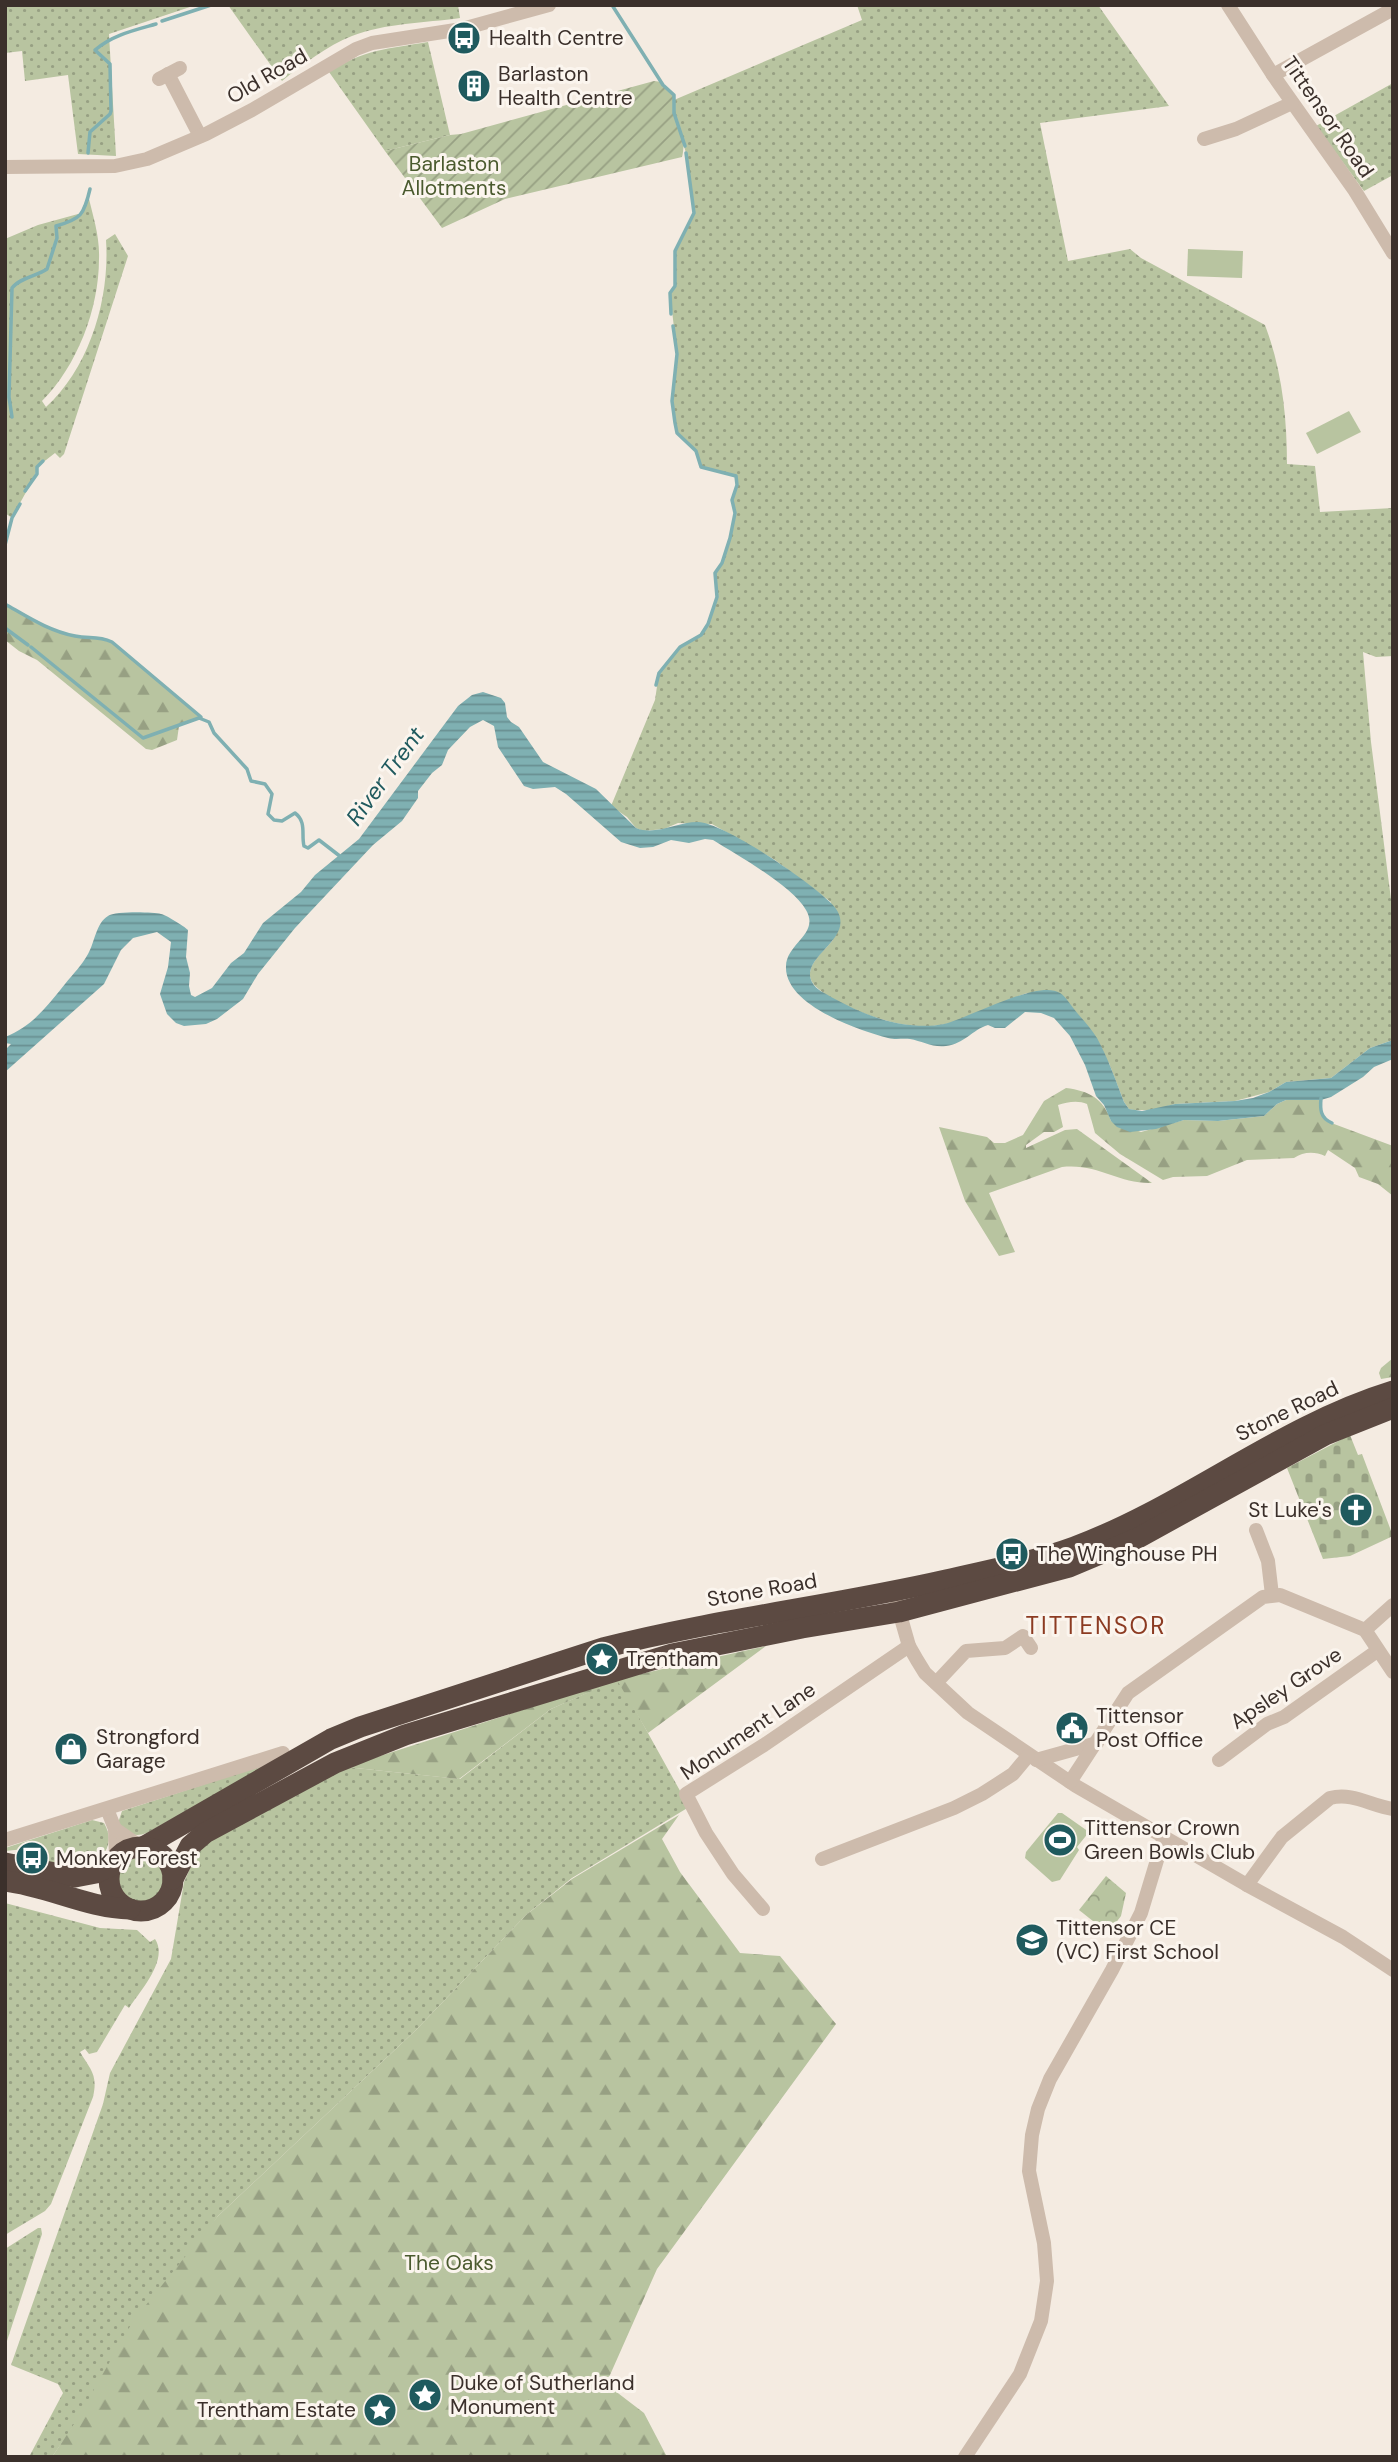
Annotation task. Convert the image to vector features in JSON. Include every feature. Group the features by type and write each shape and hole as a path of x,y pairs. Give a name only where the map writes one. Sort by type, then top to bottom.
{"highway":[{"name":"Stone Road","path":"173,1879 190,1846 205,1833 335,1763 405,1735 672,1654 802,1628 896,1602 1082,1544 1152,1511 1296,1433 1371,1398 1393,1391"},
{"name":"Stone Road","path":"142,1847 320,1745 360,1727 603,1648 740,1617 896,1602 1069,1567 1138,1538 1325,1435 1393,1408"},
{"path":"5,1863 75,1877 96,1873 127,1850 142,1847 153,1849 163,1856 170,1865 173,1879 169,1894 160,1904 146,1910 93,1905 21,1883 5,1881"},
{"path":"114,1862 109,1878 111,1891 118,1902 130,1909"}],"street":[{"name":"Old Road","path":"5,167 115,166 157,155 252,110 356,49 372,43 462,29 523,8 549,5"},
{"name":"Tittensor Road","path":"1228,5 1292,103 1355,191 1393,253"},
{"path":"1273,75 1393,9"},
{"path":"169,74 200,136"},
{"path":"1204,139 1236,129 1292,103"},
{"path":"1257,1528 1268,1561 1272,1595"},
{"path":"1070,1782 1128,1693 1255,1600 1280,1595 1365,1630 1393,1672"},
{"path":"896,1602 909,1646 925,1673 968,1713 1070,1782 1247,1885 1343,1937 1393,1970"},
{"path":"1365,1630 1393,1605"},
{"path":"936,1683 966,1651 1005,1648 1024,1636 1031,1648"},
{"name":"Monument Lane","path":"763,1909 733,1874 706,1833 686,1794 764,1745 909,1646"},
{"name":"Apsley Grove","path":"1217,1761 1267,1724 1284,1717 1377,1651"},
{"path":"822,1859 954,1808 982,1794 1032,1758 1097,1743"},
{"path":"5,1840 283,1753"},
{"path":"1247,1885 1282,1837 1330,1798 1355,1797 1382,1808 1393,1809"},
{"path":"107,1809 115,1829 114,1862"},
{"path":"115,1829 142,1847"},
{"path":"965,2457 1020,2374 1041,2321 1047,2281 1044,2243 1029,2171 1032,2134 1038,2109 1050,2078 1112,1970 1141,1913 1164,1837"}],"green space":[{"path":"5,5 196,5 109,34 116,156 78,154 68,75 25,81 22,51 5,53"},
{"path":"228,5 458,5 460,18 391,26 352,36 324,50 282,81"},
{"path":"857,5 1098,5 1169,106 1040,123 1068,261 1130,249 1141,258 1265,325 1276,359 1282,394 1287,464 1315,466 1320,512 1393,508 1393,656 1376,657 1363,652 1371,742 1393,915 1393,1040 1370,1048 1331,1078 1286,1082 1269,1092 1235,1101 1175,1104 1154,1110 1134,1110 1129,1109 1124,1102 1109,1063 1027,993 940,1025 903,1024 864,1013 819,990 810,976 815,961 833,940 831,902 775,860 712,824 678,823 664,829 643,831 611,806 655,700 659,673 680,647 701,635 708,624 717,597 715,573 722,563 735,513 732,500 737,485 736,476 701,467 696,451 677,433 675,423 672,401 677,354 670,293 675,286 675,251 694,213 686,153 674,113 674,100 862,20"},
{"path":"428,42 450,135 385,151 329,72 365,54"},
{"name":"Barlaston Allotments","path":"654,81 662,82 674,95 683,141 682,157 505,199 442,228 385,151 461,134"},
{"path":"1393,83 1393,175 1364,191 1316,126"},
{"path":"88,195 99,251 95,297 84,336 75,354 66,371 42,401 46,407 74,372 94,330 104,285 106,240 115,234 128,256 64,454 60,458 55,453 37,467 12,518 5,513 5,239 38,225 78,214 79,217"},
{"path":"1188,249 1243,251 1242,278 1187,276"},
{"path":"1349,411 1361,432 1317,454 1306,433"},
{"path":"5,604 56,631 112,642 201,717 179,726 177,740 152,750 146,749 37,660 5,640"},
{"path":"1066,1088 1094,1097 1104,1107 1111,1121 1141,1132 1184,1120 1218,1121 1264,1116 1286,1100 1321,1100 1322,1115 1326,1121 1393,1146 1393,1196 1378,1184 1359,1177 1355,1168 1328,1150 1325,1156 1309,1153 1294,1158 1247,1160 1207,1176 1163,1180 1120,1154 1095,1133 1087,1104 1069,1102 1058,1105 1063,1127 1054,1132 1044,1132 1026,1145 1026,1148 1065,1130 1077,1129 1152,1183 1129,1180 1086,1168 1062,1167 989,1193 1015,1252 999,1256 965,1201 939,1127 987,1137 994,1143 1005,1143 1023,1135 1044,1101"},
{"path":"1393,1358 1393,1377 1381,1379 1381,1368"},
{"path":"1350,1435 1358,1455 1362,1454 1393,1536 1350,1556 1323,1559 1287,1468"},
{"path":"766,1646 648,1733 617,1680 551,1709 459,1779 346,1767 618,1679"},
{"path":"618,1679 689,1807 572,1878 526,1915 416,2030 218,2216 52,2457 29,2457 63,2393 58,2384 11,2365 103,2104 110,2073 171,1959 184,1882 200,1846 346,1767 460,1779 551,1709"},
{"path":"273,1762 147,1833 131,1834 118,1823 122,1811"},
{"name":"Tittensor Crown Green Bowls Club","path":"1058,1813 1089,1832 1077,1847 1079,1850 1060,1880 1052,1882 1025,1858 1026,1852"},
{"name":"The Oaks","path":"679,1815 662,1839 680,1872 740,1953 780,1956 836,2024 657,2269 606,2384 644,2413 667,2457 52,2457 76,2421 133,2321 218,2216 416,2030 526,1915 572,1879"},
{"path":"92,1820 104,1823 109,1841 102,1855 88,1865 66,1868 39,1858 36,1853 25,1849 5,1851 5,1848"},
{"path":"141,1857 157,1864 164,1880 157,1896 141,1903 125,1896 118,1880 125,1864"},
{"path":"1106,1876 1126,1893 1121,1916 1108,1933 1079,1910"},
{"path":"5,1903 100,1928 137,1930 150,1942 155,1939 158,1956 156,1966 146,1984 129,2008 125,2005 97,2052 89,2054 85,2049 80,2052 94,2078 93,2097 51,2204 45,2211 5,2235"},
{"path":"41,2228 42,2234 5,2347 5,2249"}],"water":[{"path":"483,692 501,698 505,703 507,717 519,727 543,762 596,789 636,828 659,830 698,822 711,825 768,856 822,894 839,916 840,926 836,936 814,963 810,972 812,982 821,991 862,1012 904,1024 936,1025 1020,995 1050,990 1060,993 1097,1038 1124,1102 1129,1109 1142,1111 1175,1104 1253,1098 1286,1082 1331,1078 1370,1048 1393,1040 1393,1059 1374,1067 1331,1097 1321,1100 1286,1100 1264,1116 1218,1121 1184,1120 1156,1129 1130,1132 1117,1127 1111,1121 1104,1105 1096,1096 1085,1065 1070,1036 1054,1018 1041,1013 1025,1012 1005,1028 988,1025 958,1043 941,1046 875,1034 842,1022 809,1004 797,993 789,980 786,966 792,951 809,926 806,910 789,891 713,840 689,843 671,840 653,847 640,848 621,842 555,787 533,789 524,786 498,747 494,726 483,720 470,727 448,750 442,765 418,791 418,798 402,821 373,845 295,928 258,974 243,999 217,1019 206,1024 184,1026 176,1023 167,1014 160,994 168,967 171,942 157,932 133,938 121,950 104,984 5,1072 5,1050 11,1044 5,1043 5,1037 39,1015 86,958 98,928 104,919 112,914 157,913 183,926 188,930 186,957 191,995 195,997 212,988 231,963 244,953 263,923 359,839 458,706 472,695"}],"waterway":[{"path":"162,21 211,5"},
{"path":"612,5 663,85 674,95 674,113 685,146"},
{"path":"88,153 90,132 111,111 110,64 95,50 116,37 156,24"},
{"path":"671,314 670,293 675,286 675,251 694,213 686,153"},
{"path":"12,417 9,397 12,288 47,269 57,238 56,226 80,215 90,189"},
{"path":"656,685 659,673 680,647 701,635 708,624 717,597 715,573 722,563 730,538 735,513 732,500 737,485 736,476 701,467 696,451 677,433 672,401 677,354 673,326"},
{"path":"25,491 43,461"},
{"path":"5,545 12,518 20,504"},
{"path":"5,604 56,631 112,642 201,717"},
{"path":"5,628 28,645"},
{"path":"31,647 143,738 199,718 209,722 214,733 247,769 251,781 265,784 272,794 268,814 274,820 282,821 295,813 301,820 304,846 308,848 319,840 341,857"},
{"path":"1321,1098 1322,1113 1325,1119 1332,1123"}],"place":[{"name":"Health Centre","path":"464,38"},
{"name":"Barlaston Health Centre","path":"474,86"},
{"name":"St Luke's","path":"1356,1510"},
{"name":"The Winghouse PH","path":"1012,1554"},
{"name":"Trentham","path":"602,1659"},
{"name":"Tittensor Post Office","path":"1072,1728"},
{"name":"Strongford Garage","path":"71,1749"},
{"name":"Tittensor Crown Green Bowls Club","path":"1060,1840"},
{"name":"Monkey Forest","path":"32,1858"},
{"name":"Tittensor CE (VC) First School","path":"1032,1940"},
{"name":"Duke of Sutherland Monument","path":"425,2395"},
{"name":"Trentham Estate","path":"380,2410"}],"district":[{"name":"TITTENSOR","path":"1096,1626"}],"water label":[{"name":"River Trent","path":"385,776"}]}
